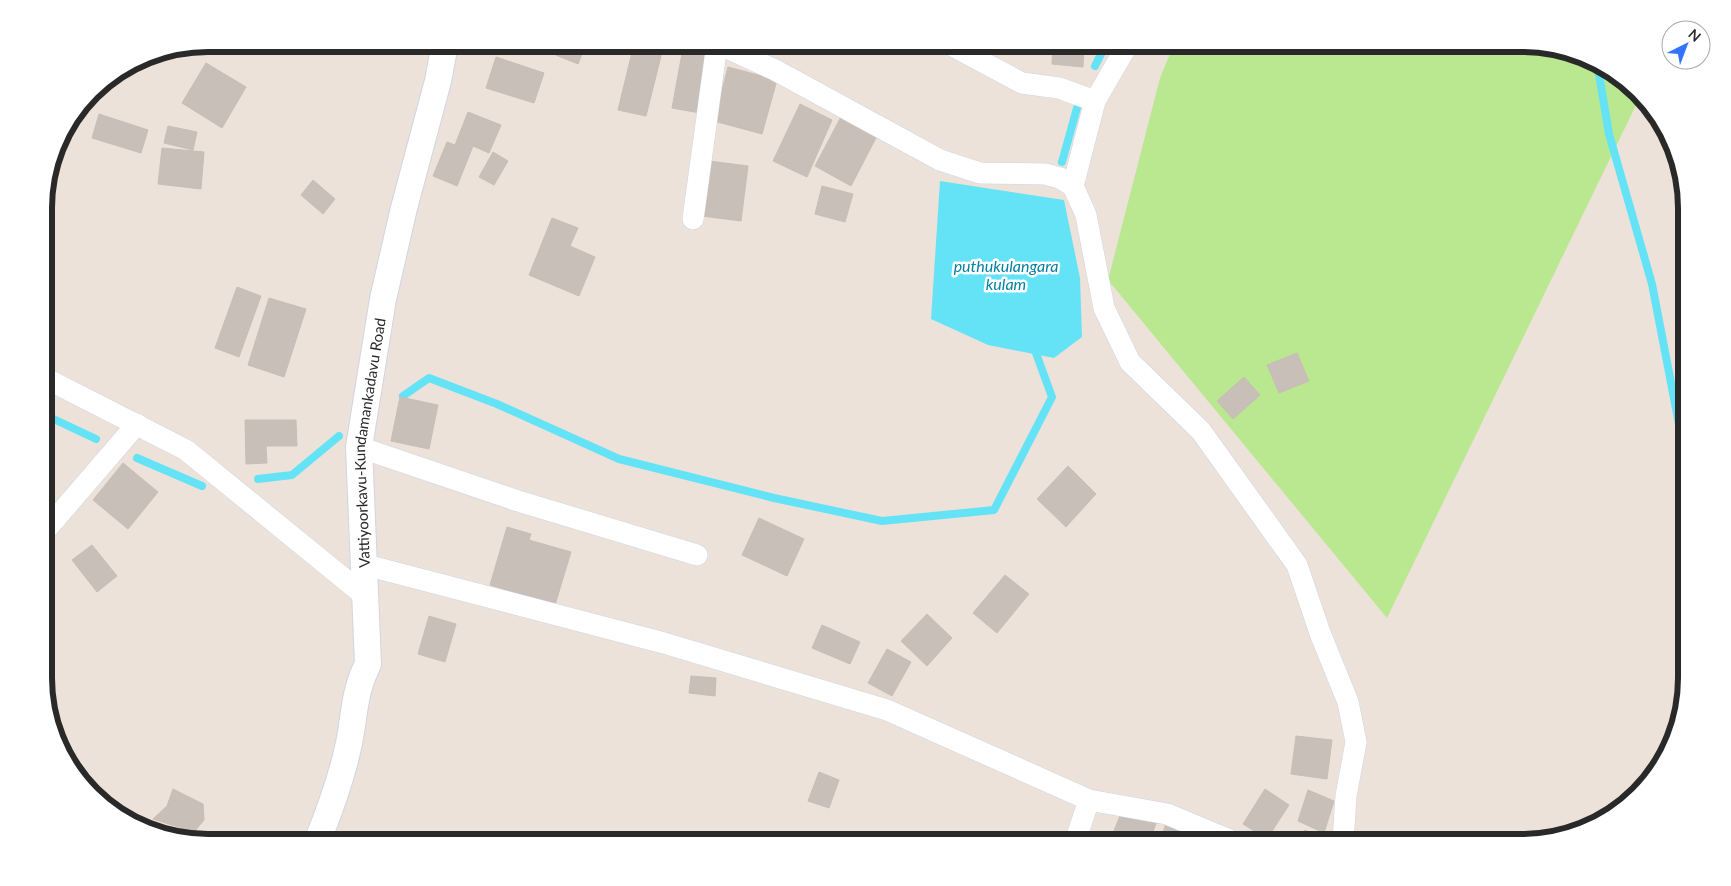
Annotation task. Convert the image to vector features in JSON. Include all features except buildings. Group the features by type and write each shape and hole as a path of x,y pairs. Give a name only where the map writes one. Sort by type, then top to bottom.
{"street":[{"path":"965,52 1022,83 1059,88 1095,101"},
{"path":"1073,186 1095,101 1123,52"},
{"name":"Vattiyoorkavu-Kundamankadavu Road","path":"320,834 335,795 349,743 358,684 368,664 362,564 359,447 383,299 404,208 438,81 443,53"},
{"path":"693,219 716,53"},
{"path":"736,53 775,70 940,160 980,173 1045,174 1060,178 1073,186 1086,214 1104,308 1130,362 1201,431 1297,565 1320,633 1348,702 1356,742 1346,796 1344,833"},
{"path":"53,382 186,450 364,595"},
{"path":"52,522 137,424"},
{"path":"359,447 518,501 697,555"},
{"path":"362,564 664,643 887,710 1089,800 1167,814 1213,833"},
{"path":"1078,833 1089,800"}],"green space":[{"path":"1171,52 1522,52 1563,58 1582,64 1609,79 1637,103 1387,618 1108,280 1160,78"}],"water":[{"name":"puthukulangara kulam","path":"940,181 1064,200 1080,278 1082,337 1054,358 988,345 931,319"}],"waterway":[{"path":"1095,66 1102,52"},
{"path":"1599,73 1609,134 1652,284 1678,419"},
{"path":"1062,162 1077,108"},
{"path":"403,396 429,378 497,404 619,459 774,498 882,521 994,510 1052,397 1033,345"},
{"path":"53,419 96,439"},
{"path":"258,479 292,475 339,436"},
{"path":"137,458 202,486"}]}
